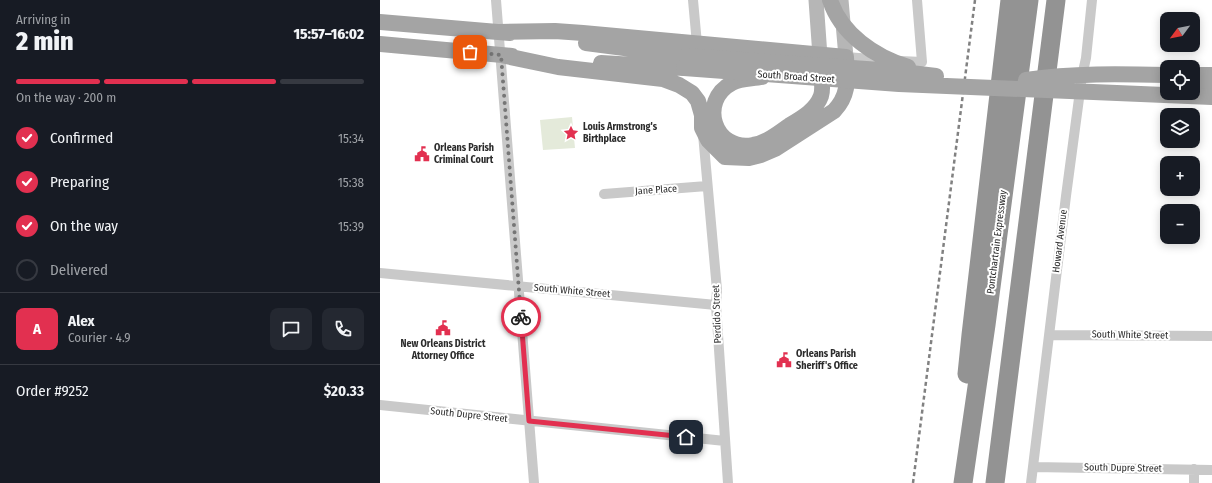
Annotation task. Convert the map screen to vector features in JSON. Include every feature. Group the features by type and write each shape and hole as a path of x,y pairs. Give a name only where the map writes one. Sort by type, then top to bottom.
{"highway":[{"path":"958,483 971,334 1010,0"},
{"name":"Pontchartrain Expressway","path":"963,483 988,317 1029,0"},
{"path":"995,483 1051,28 1056,0"}],"main road":[{"path":"729,150 759,144 783,130 812,109 821,96 816,0"},
{"path":"830,0 836,16 853,36 868,49 898,64 938,76"},
{"path":"501,55 558,67 663,79 672,82 686,88 698,101 702,115 702,128 712,145 749,158 775,149 834,111 841,104 847,91 846,57 840,0"},
{"name":"South Broad Street","path":"380,22 499,32 775,76 899,84 1212,97"},
{"path":"443,50 445,28"},
{"path":"499,32 555,31 820,56 846,57"},
{"name":"South Broad Street","path":"380,44 501,55 894,71 938,76 1160,85"},
{"path":"1026,80 1054,76 1088,74 1160,75"},
{"path":"1200,75 1212,75"},
{"path":"729,150 726,140 716,126 713,109 716,99 720,93 732,83 775,76"},
{"path":"1200,86 1212,87"}],"street":[{"path":"496,0 534,483"},
{"path":"693,0 696,44"},
{"path":"846,57 922,62 917,0"},
{"name":"Howard Avenue","path":"1031,483 1081,87 1086,58 1092,0"},
{"path":"1081,87 1160,90"},
{"path":"1200,91 1212,92"},
{"name":"Perdido Street","path":"702,128 717,290 716,305 728,483"},
{"path":"705,169 713,160 729,150"},
{"name":"Jane Place","path":"604,194 707,186"},
{"name":"South White Street","path":"380,273 716,305"},
{"name":"South White Street","path":"1049,335 1212,336"},
{"name":"South Dupre Street","path":"380,406 725,441"},
{"name":"South Dupre Street","path":"1033,467 1212,470"},
{"path":"1194,469 1194,483"}],"green space":[{"path":"572,117 575,148 543,150 540,120"}],"railway":[{"path":"913,483 975,0"}],"way so far":[{"path":"470,52 501,55 521,317"}],"place":[{"name":"Louis Armstrong's Birthplace","path":"571,133"},
{"name":"Orleans Parish Criminal Court","path":"422,154"},
{"name":"New Orleans District Attorney Office","path":"443,328"},
{"name":"Orleans Parish Sheriff's Office","path":"784,360"}],"route":[{"path":"521,317 529,421 686,437"}]}
